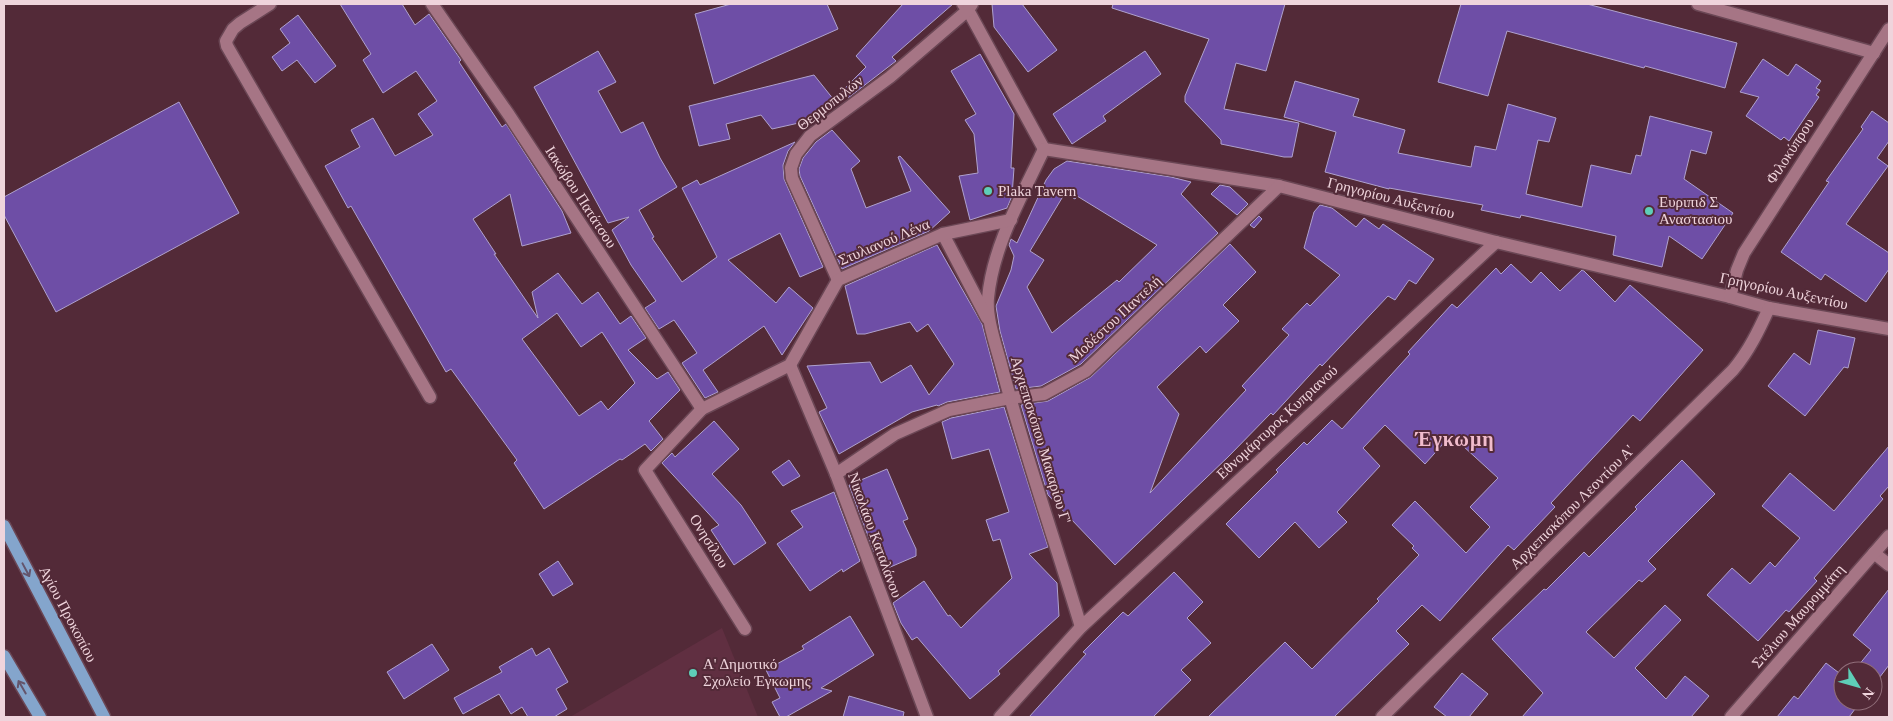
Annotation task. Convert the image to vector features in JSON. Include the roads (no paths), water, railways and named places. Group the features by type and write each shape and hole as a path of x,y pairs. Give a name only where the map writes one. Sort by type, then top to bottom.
{"main road":[{"name":"Αγίου Προκοπίου","path":"4,526 104,717"},
{"path":"4,656 40,717"}],"street":[{"path":"270,4 233,29 226,41 227,46 430,397"},
{"name":"Ιακώβου Πατάτσου","path":"432,4 509,115 702,409"},
{"path":"1698,4 1874,53"},
{"path":"968,6 1044,149"},
{"name":"Θερμοπυλών","path":"838,280 792,178 791,168 796,154 810,136 890,76 968,6"},
{"name":"Φιλοκύπρου","path":"1730,297 1737,270 1744,253 1889,29"},
{"name":"Γρηγορίου Αυξεντίου","path":"1044,149 1278,186 1496,242 1730,297 1769,308 1889,329"},
{"name":"Αρχιεπισκόπου Μακαρίου Γ'","path":"1044,149 1000,243 988,301 992,327 1010,398 1081,627"},
{"name":"Μοδέστου Παντελή","path":"836,474 895,434 950,410 1010,398 1044,394 1086,371 1278,186"},
{"name":"Στυλιανού Λένα","path":"790,365 838,280 943,234 1011,220"},
{"path":"943,234 992,327"},
{"name":"Εθνομάρτυρος Κυπριανού","path":"1081,627 1496,242"},
{"name":"Αρχιεπισκόπου Λεοντίου Α'","path":"1382,717 1733,370 1744,357 1758,333 1769,308"},
{"path":"702,409 790,365"},
{"name":"Νικολάου Καταλάνου","path":"790,365 836,474 926,717"},
{"name":"Ονησίλου","path":"702,409 645,470 745,629"},
{"name":"Στέλιου Μαυρομμάτη","path":"1733,716 1889,536"},
{"path":"1874,553 1889,565"},
{"path":"1000,717 1081,627"}],"place":[{"name":"Plaka Tavern","path":"988,191"},
{"name":"Ευριπιδ Σ Αναστασιου","path":"1649,211"},
{"name":"Α' Δημοτικό Σχολείο Έγκωμης","path":"693,673"}],"district":[{"name":"Έγκωμη","path":"1455,439"}]}
